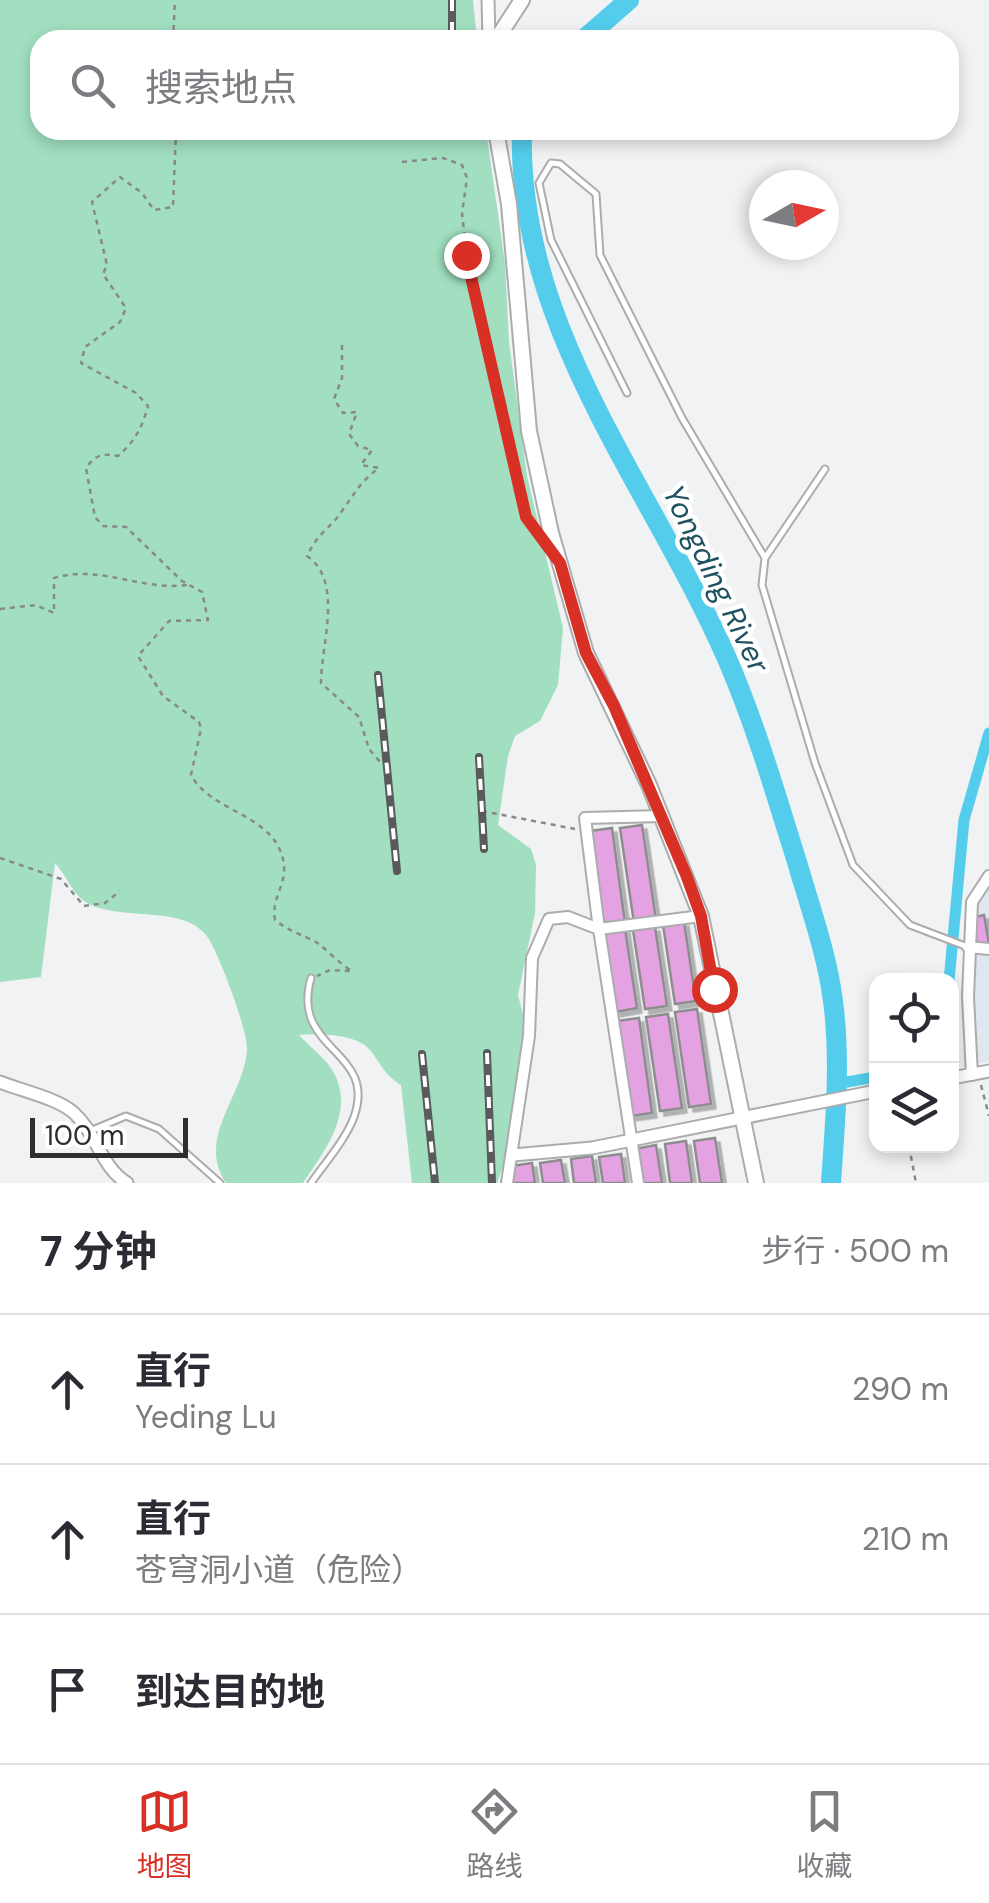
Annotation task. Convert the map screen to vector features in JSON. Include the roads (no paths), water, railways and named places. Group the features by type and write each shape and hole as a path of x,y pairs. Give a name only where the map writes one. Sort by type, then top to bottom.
{"main road":[{"path":"500,30 522,0"},
{"path":"498,140 509,204 529,431 560,563 586,653 662,816 701,916 746,1115 756,1183"}],"street":[{"path":"488,0 492,30"},
{"path":"638,1183 585,818 662,816"},
{"path":"980,1073 963,945 972,902 989,876"},
{"path":"507,1183 529,1036 532,958 549,919 568,917 599,929 701,916"},
{"path":"963,945 989,949"},
{"path":"0,1082 72,1111 90,1131 113,1174 127,1183"},
{"path":"513,1155 632,1140 869,1092"}],"lane":[{"path":"627,394 551,240 538,183 551,163 560,164 596,194 600,255 682,418 765,558"},
{"path":"825,469 765,558 762,585 816,763 853,866 910,925 963,945"},
{"path":"311,978 304,1001 312,1028 348,1060 358,1096 354,1118 311,1183"},
{"path":"90,1131 126,1116 159,1129 220,1183"}],"waterway":[{"name":"Yongding River","path":"594,30 629,0"},
{"name":"Yongding River","path":"523,140 526,203 541,273 565,340 728,661 748,710 818,931 830,983 837,1046 831,1183"},
{"path":"950,973 964,820 989,733"},
{"path":"835,1084 869,1078"}],"railway":[{"path":"452,0 452,30"},
{"path":"378,675 397,871"},
{"path":"479,757 484,849"},
{"path":"487,1053 492,1183"},
{"path":"422,1054 435,1183"}]}
